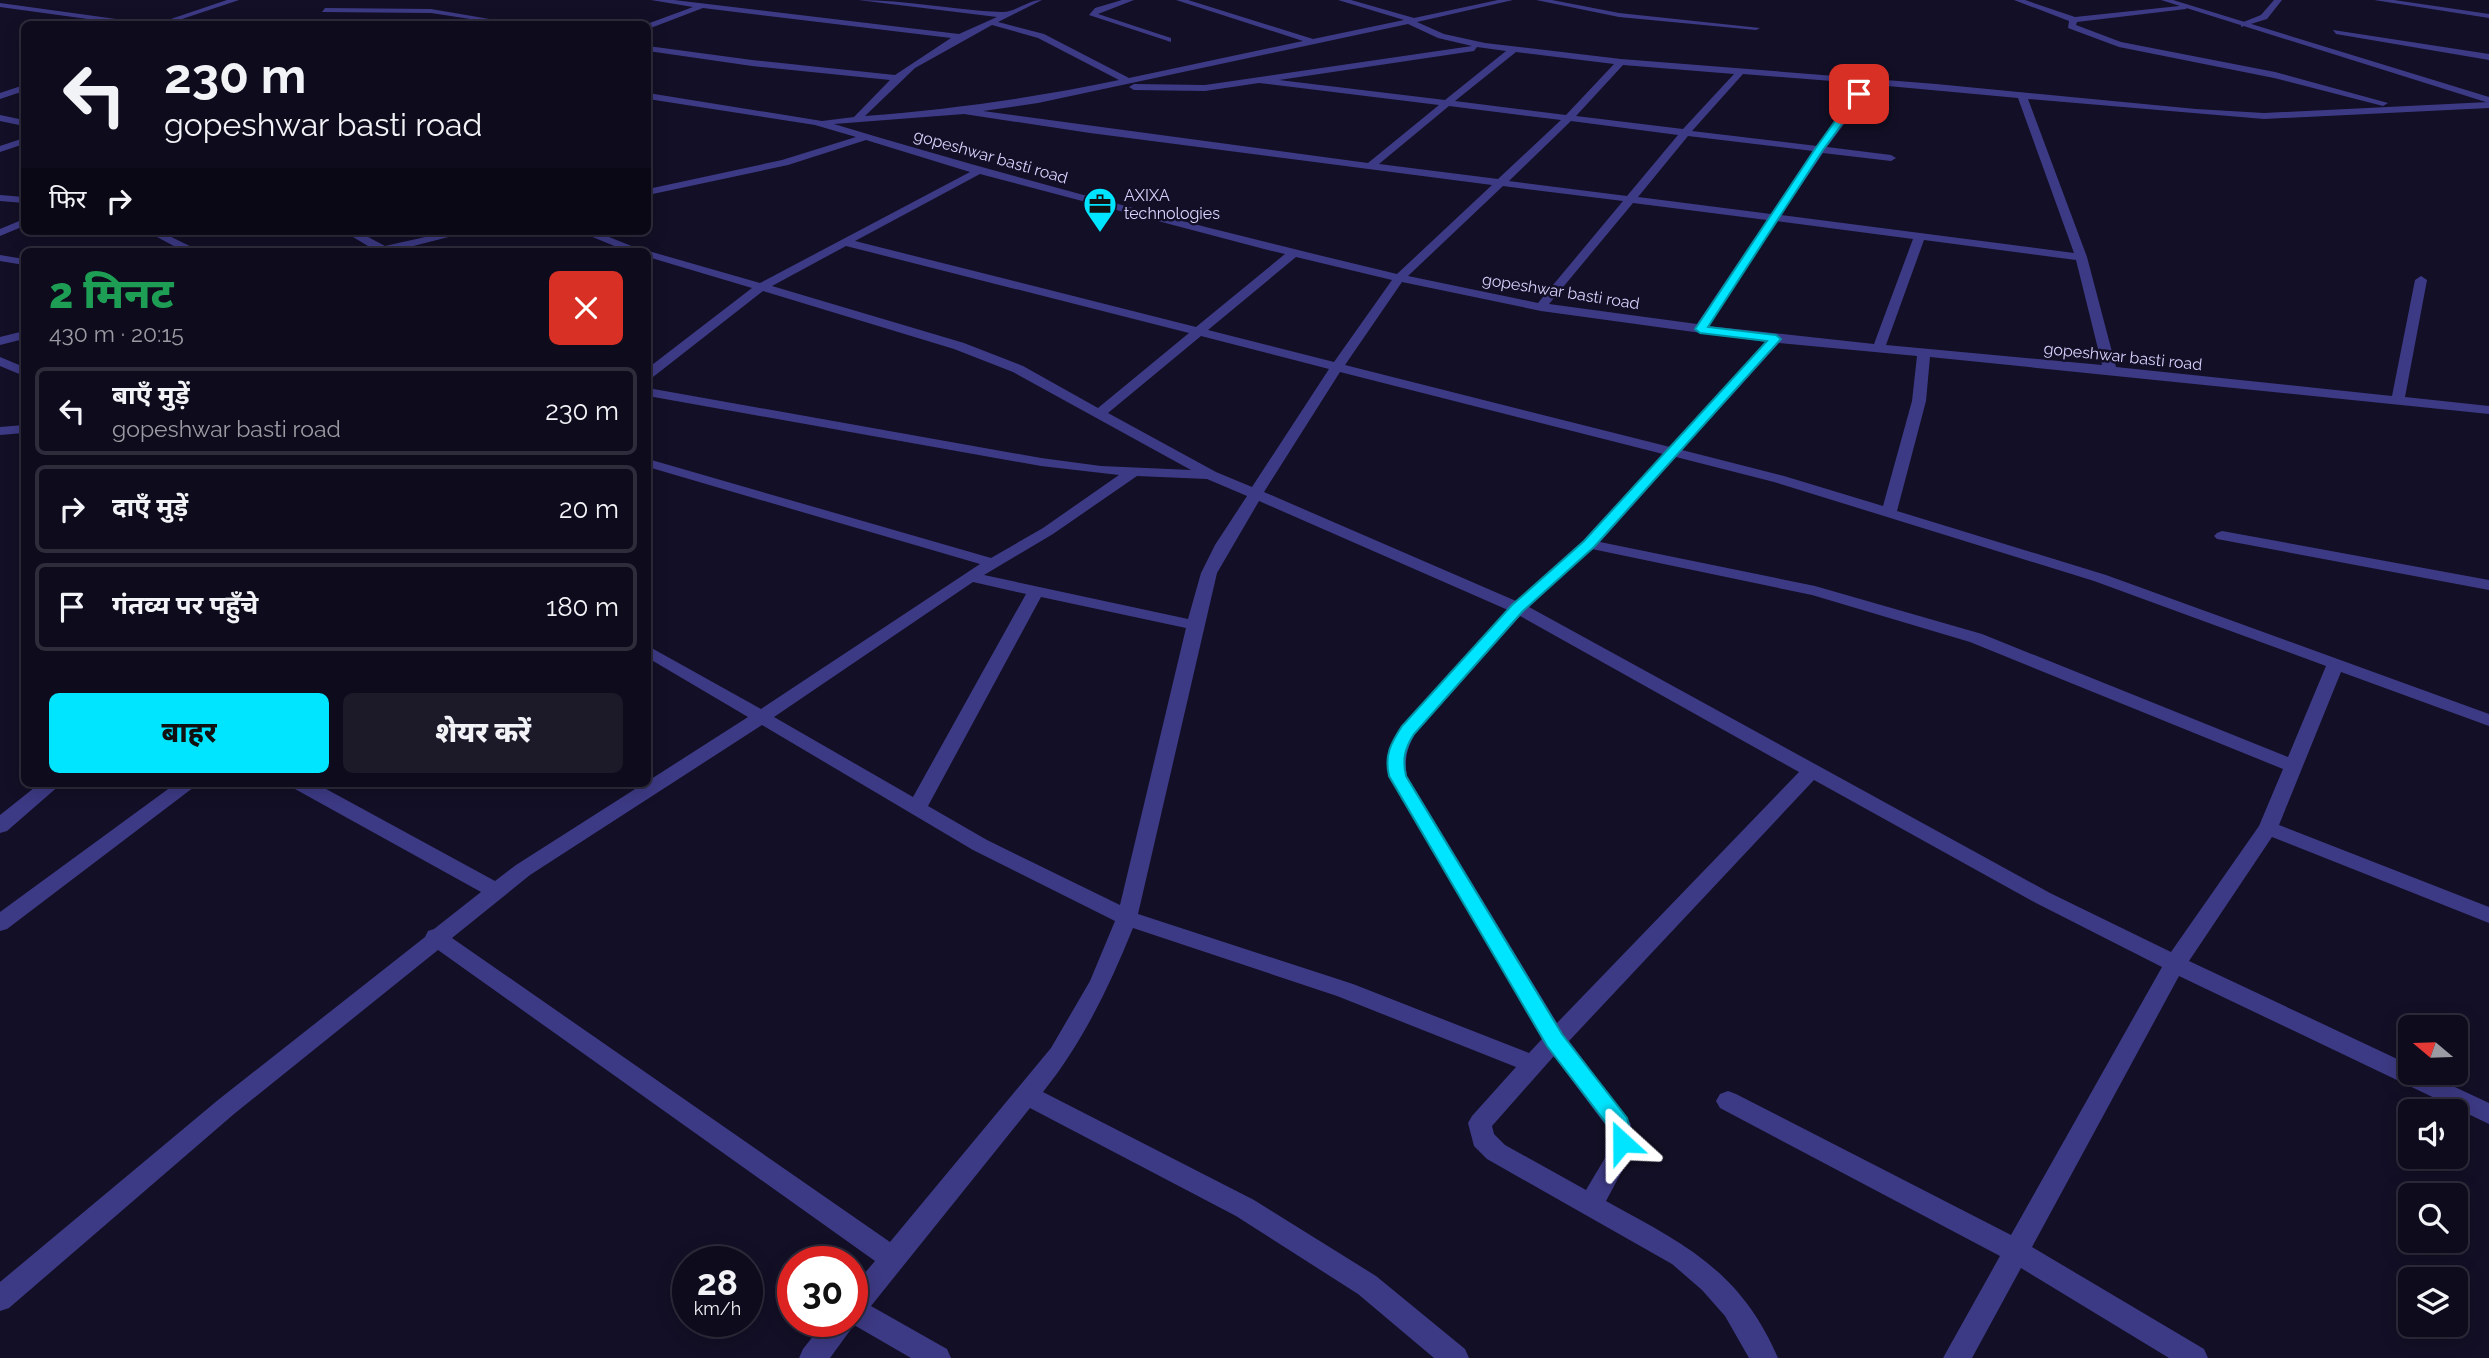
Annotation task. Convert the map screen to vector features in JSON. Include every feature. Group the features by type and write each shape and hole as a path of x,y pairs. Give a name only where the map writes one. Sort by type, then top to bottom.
{"street":[{"path":"169,21 234,0"},
{"path":"655,0 960,37"},
{"path":"651,26 719,0"},
{"path":"862,0 1004,15"},
{"path":"856,119 897,78 921,60 960,37 1038,0"},
{"path":"1130,0 1098,10 1093,15 1168,40"},
{"path":"1180,0 1315,42"},
{"path":"1342,0 1413,21 1441,36 1485,46 1621,62 2234,115 2489,103"},
{"path":"816,122 964,111 1106,86 1505,0"},
{"path":"1540,0 1610,14 1756,28"},
{"path":"2018,0 2074,20 2186,7"},
{"path":"2165,0 2489,103"},
{"path":"2244,25 2264,17 2278,0"},
{"path":"2378,0 2489,16"},
{"path":"0,5 116,21"},
{"path":"0,13 18,8"},
{"path":"325,10 431,11 496,21"},
{"path":"2074,20 2071,26 2077,30 2119,44 2299,81 2403,109"},
{"path":"990,22 1041,36 1128,81"},
{"path":"2336,32 2489,57"},
{"path":"1106,86 1183,89 1485,46"},
{"path":"651,48 752,63 897,78"},
{"path":"1371,165 1513,50"},
{"path":"868,1289 1059,1055 1100,983 1127,918 1195,625 1209,573 1223,545 1336,368 1399,278 1568,119 1621,62"},
{"path":"1541,306 1685,133 1740,72"},
{"path":"1259,80 1891,158"},
{"path":"1700,329 1819,149 1856,101 1862,81"},
{"path":"0,96 21,89"},
{"path":"2022,95 2081,257 2110,370"},
{"name":"gopeshwar basti road","path":"651,96 816,122 979,171 1294,253 1399,278 1541,306 1776,339 2110,370 2489,410"},
{"path":"964,111 1090,130 2081,257"},
{"path":"0,118 21,122"},
{"path":"651,191 793,161 831,151 865,137"},
{"path":"0,149 21,142"},
{"path":"651,372 761,286 979,171"},
{"path":"0,198 21,200"},
{"path":"0,220 21,222"},
{"path":"0,233 21,223"},
{"path":"161,235 186,248"},
{"path":"355,235 374,248"},
{"path":"392,248 449,235"},
{"path":"594,235 629,248"},
{"path":"1879,348 1920,236"},
{"path":"845,242 1336,368 1676,451 2100,578 2489,720"},
{"path":"1100,413 1294,253"},
{"path":"651,255 959,346 1018,369 1211,475 1518,608 2043,898 2489,1114"},
{"path":"0,258 21,262"},
{"path":"2398,400 2421,280"},
{"path":"0,341 21,336"},
{"path":"1590,1205 1618,1160 1622,1142 1619,1124 1555,1040 1398,776 1394,762 1397,746 1408,730 1518,608 1589,544 1776,339"},
{"path":"1889,513 1919,401 1924,352"},
{"path":"0,361 21,371"},
{"path":"651,393 1041,462 1133,472 1211,475"},
{"path":"0,431 21,429"},
{"path":"651,464 992,564"},
{"path":"0,1299 226,1107 435,937 523,870 762,717 970,577 1048,531 1133,472"},
{"path":"2222,536 2489,585"},
{"path":"1589,544 1815,591 1976,638 2293,766"},
{"path":"970,577 1195,625"},
{"path":"917,807 1036,591"},
{"path":"651,653 980,845 1127,918 1345,990 1533,1064"},
{"path":"1957,1358 2014,1250 2175,964 2268,828 2335,665"},
{"path":"1764,1358 1734,1307 1711,1281 1681,1256 1496,1152 1483,1139 1480,1123 1555,1040 1812,770"},
{"path":"0,826 47,787"},
{"path":"0,923 184,787"},
{"path":"307,787 496,891"},
{"path":"2268,828 2489,915"},
{"path":"435,937 893,1259"},
{"path":"1027,1095 1245,1208 1367,1285 1455,1358"},
{"path":"1728,1101 2014,1250 2194,1358"},
{"path":"868,1318 937,1358"},
{"path":"813,1358 829,1337"}],"place":[{"name":"AXIXA technologies","path":"1100,234"}],"route":[{"path":"1622,1142 1619,1124 1555,1040 1398,776 1394,762 1397,746 1408,730 1518,608 1589,544 1776,339 1700,329 1819,149 1859,94"}]}
